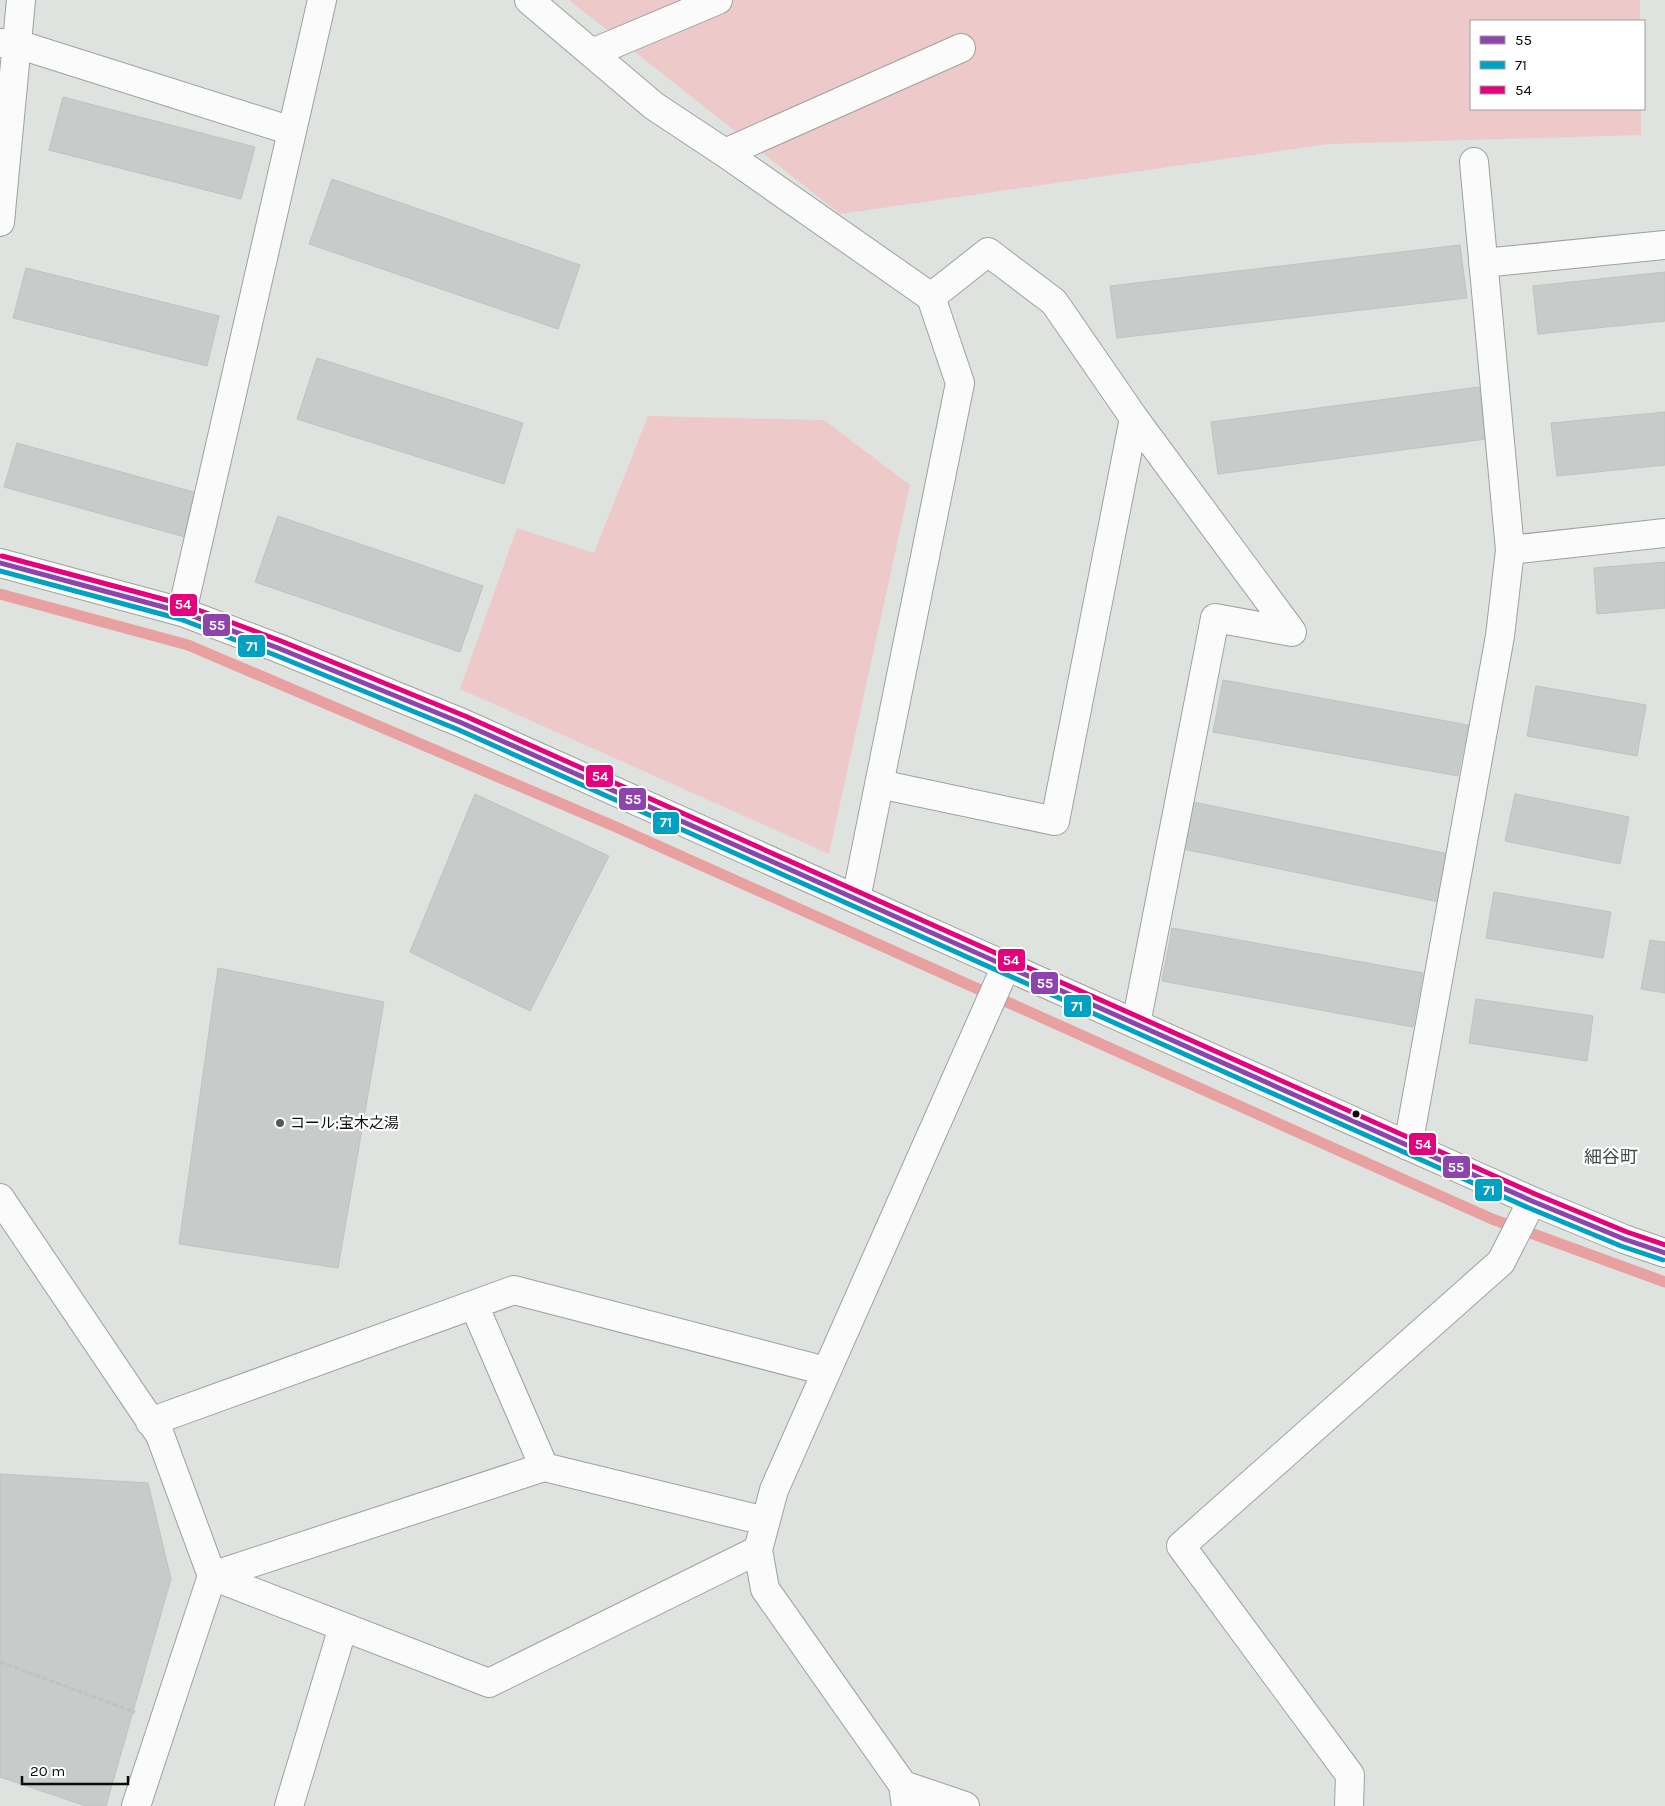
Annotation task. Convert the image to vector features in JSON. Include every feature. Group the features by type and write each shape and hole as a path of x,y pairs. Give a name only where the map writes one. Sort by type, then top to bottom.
{"street":[{"path":"0,222 8,44 21,0"},
{"path":"182,612 322,0"},
{"path":"529,0 654,106 931,296 960,383 856,899"},
{"path":"592,53 718,0"},
{"path":"8,44 292,131"},
{"path":"725,153 961,48"},
{"path":"1408,1146 1500,636 1510,550 1474,162"},
{"path":"1483,263 1665,245"},
{"path":"931,296 988,252 1054,302 1134,418 1292,632 1215,618 1136,1024"},
{"path":"879,784 1055,821 1134,418"},
{"path":"1510,550 1665,533"},
{"path":"0,563 182,612 278,648 481,731 1532,1202 1624,1239 1665,1253"},
{"path":"965,1806 905,1796 764,1589 758,1550 774,1490 1006,966"},
{"path":"0,1198 160,1435 212,1576 136,1806"},
{"path":"1349,1806 1350,1775 1181,1546 1502,1262 1532,1202"},
{"path":"150,1422 514,1290 826,1371"},
{"path":"474,1304 544,1467"},
{"path":"212,1576 544,1467 766,1521"},
{"path":"212,1576 489,1683 758,1550"},
{"path":"289,1806 343,1627"}],"path":[{"path":"0,1662 163,1722"}],"shaded area":[{"path":"569,0 1640,0 1640,20 1470,20 1470,110 1641,110 1641,135 1329,144 840,214"},
{"path":"648,416 824,420 910,485 829,854 460,689 517,528 594,553"}],"building":[{"path":"63,97 255,147 241,199 49,150"},
{"path":"332,179 580,265 558,329 309,244"},
{"path":"1460,245 1467,298 1117,338 1110,286"},
{"path":"26,268 219,316 207,366 13,318"},
{"path":"1665,272 1665,321 1538,334 1533,286"},
{"path":"317,358 523,423 504,484 297,419"},
{"path":"1479,387 1486,439 1218,474 1211,422"},
{"path":"1665,412 1665,465 1557,476 1551,423"},
{"path":"17,443 197,493 185,537 4,487"},
{"path":"278,516 483,586 460,652 255,582"},
{"path":"1665,562 1665,608 1597,614 1594,568"},
{"path":"1223,680 1468,725 1458,776 1213,732"},
{"path":"1536,686 1646,705 1637,756 1527,736"},
{"path":"475,794 609,856 530,1011 410,952"},
{"path":"1515,794 1629,817 1620,864 1505,841"},
{"path":"1193,802 1449,854 1439,902 1183,849"},
{"path":"1494,892 1611,912 1603,958 1486,938"},
{"path":"1172,928 1423,973 1413,1027 1162,981"},
{"path":"1650,940 1665,942 1665,993 1641,989"},
{"name":"コール;宝木之湯","path":"218,968 384,1002 338,1268 179,1244"},
{"path":"1476,999 1593,1016 1587,1061 1469,1043"},
{"path":"0,1474 148,1483 171,1579 106,1806 86,1806 0,1777"}],"waterway":[{"path":"0,594 188,645 616,827 1492,1219 1665,1282"}],"transit line":[{"name":"54","path":"2,556 185,605 281,641 465,716 1535,1194 1627,1232 1665,1245"},
{"name":"55","path":"0,563 182,612 278,648 462,723 1532,1201 1624,1239 1665,1253"},
{"name":"71","path":"0,571 180,619 275,655 459,730 1529,1208 1621,1246 1663,1260"}],"place":[{"name":"コール;宝木之湯","path":"280,1123"}],"district":[{"name":"細谷町","path":"1611,1157"}]}
